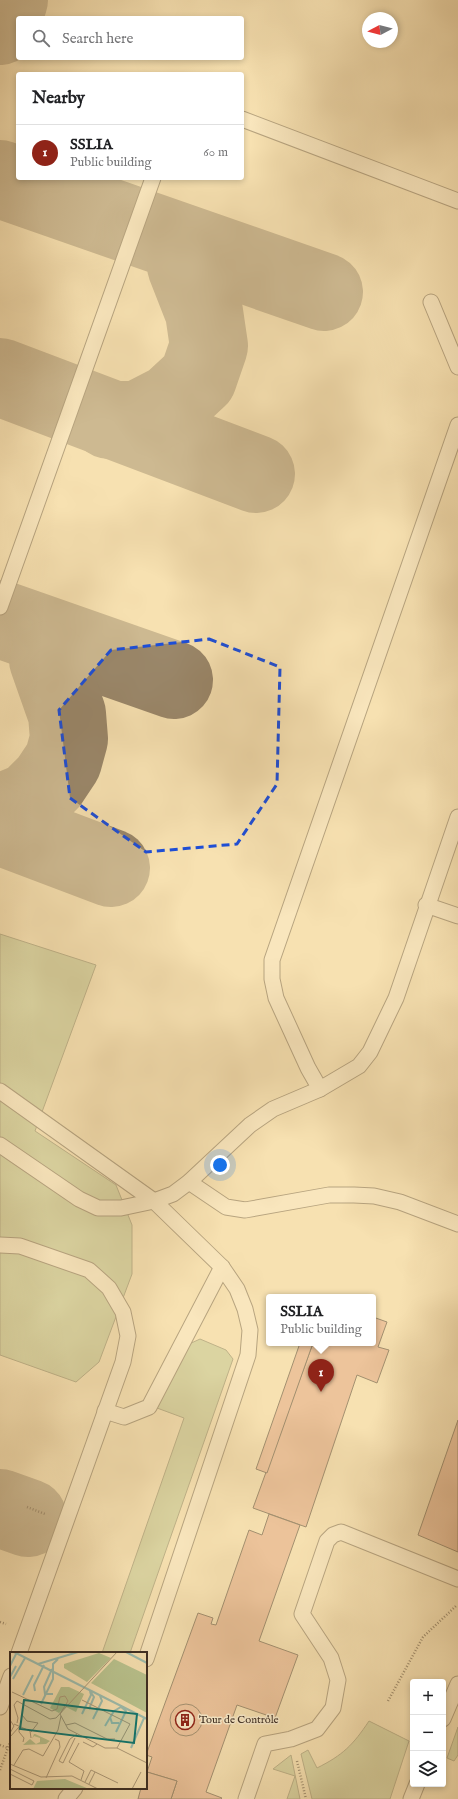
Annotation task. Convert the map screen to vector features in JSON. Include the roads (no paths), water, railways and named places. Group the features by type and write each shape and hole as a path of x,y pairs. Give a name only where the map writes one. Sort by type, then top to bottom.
{"lane":[{"path":"244,120 458,201"},
{"path":"0,607 152,180"},
{"path":"431,302 458,366"},
{"path":"320,1089 308,1068 276,998 272,979 272,960 458,425"},
{"path":"0,1145 79,1199 98,1208 121,1208 154,1201 173,1194 189,1182 255,1121 272,1108 320,1089 359,1066 370,1052 396,998 426,905 458,817"},
{"path":"426,905 458,916"},
{"path":"0,1091 154,1201 222,1267 237,1289 245,1309 250,1330 248,1355 147,1656"},
{"path":"189,1182 226,1207 245,1210 329,1195 374,1196 400,1202 458,1224"},
{"path":"0,1245 20,1246 90,1270 109,1288 123,1312 128,1336 123,1362 19,1652"},
{"path":"105,1411 124,1417 148,1407 222,1267"},
{"path":"246,1799 265,1744 291,1739 316,1729 333,1708 338,1680 331,1658 302,1614 327,1541 333,1535 341,1532 458,1579"},
{"path":"0,1707 10,1679"},
{"path":"445,1715 458,1684"},
{"path":"411,1799 416,1787"},
{"path":"66,1799 74,1789"}],"place":[{"name":"SSLIA","path":"321,1392"},
{"name":"Tour de Contrôle","path":"185,1720"}]}
